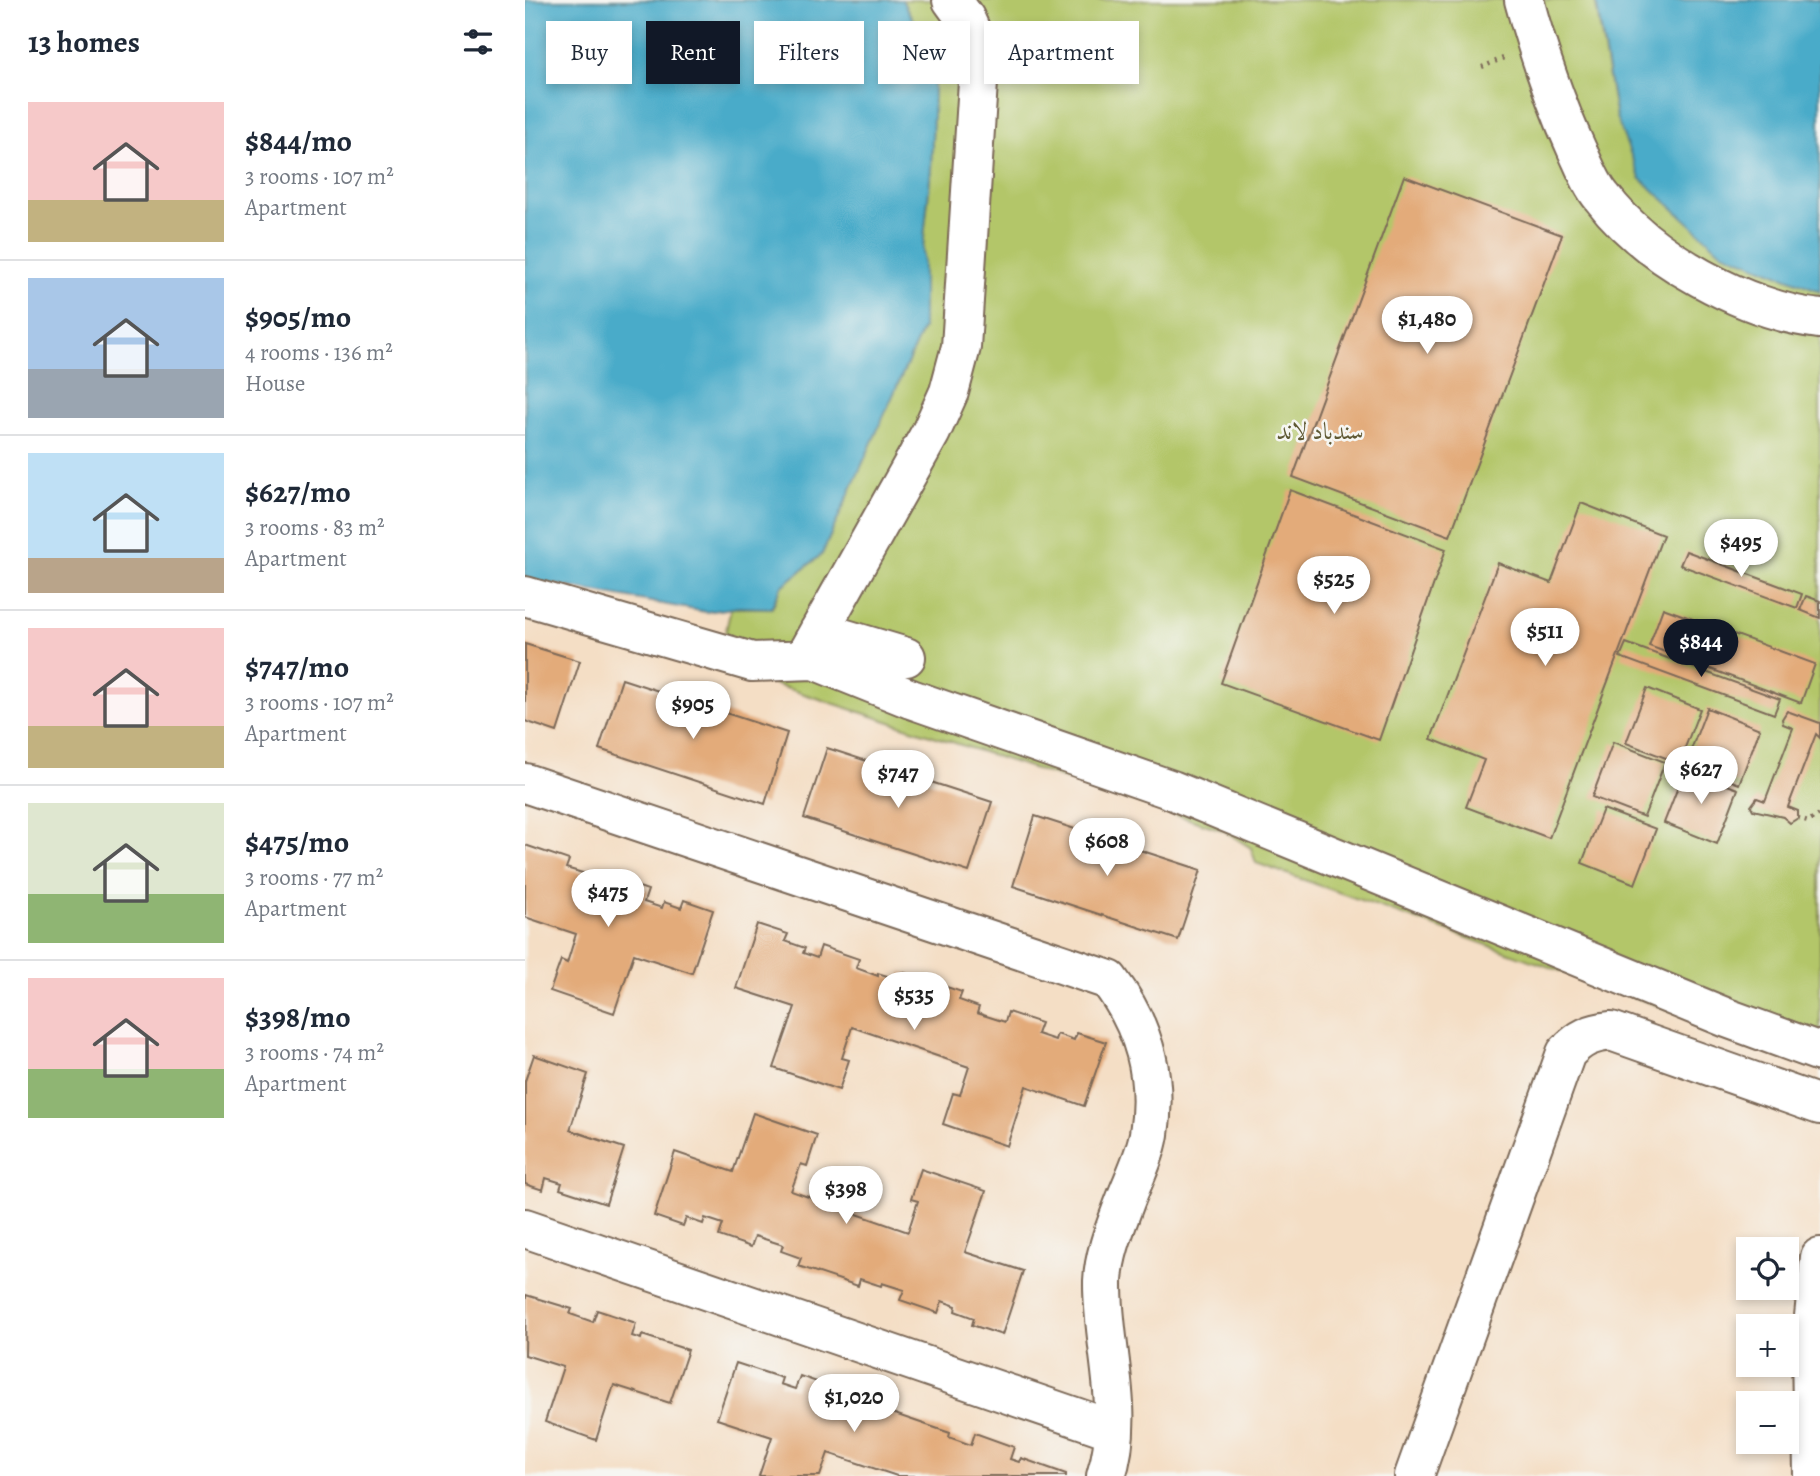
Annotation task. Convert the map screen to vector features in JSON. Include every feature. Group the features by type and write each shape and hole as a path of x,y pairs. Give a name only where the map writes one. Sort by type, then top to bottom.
{"street":[{"path":"812,645 931,432 949,392 961,347 980,51 965,18 952,0"},
{"path":"1524,0 1536,44 1564,122 1601,197 1643,239 1721,288 1772,309 1820,319"},
{"path":"525,596 752,662 773,663 812,645 906,657"},
{"path":"812,645 1727,1018 1820,1052"},
{"path":"525,783 1109,980 1129,1006 1140,1028 1151,1095 1149,1136 1110,1243 1103,1280 1113,1430 1111,1460 1105,1476"},
{"path":"1414,1476 1563,1061 1578,1040 1594,1032 1611,1031 1820,1105"},
{"path":"525,1228 1113,1430"},
{"path":"1813,1476 1811,1346 1820,1257"}],"path":[{"path":"1798,818 1808,821 1820,814"}],"green space":[{"name":"سندباد لاند","path":"902,0 1595,0 1616,117 1720,251 1820,291 1820,1063 1256,863 1251,848 1223,830 718,666 731,608 772,608 781,587 822,554 923,328 923,248 931,169 934,84 970,84 970,21 914,21"}],"water":[{"path":"525,0 902,0 914,21 878,21 878,84 934,84 931,169 923,248 923,328 822,554 781,587 771,608 739,607 706,612 525,579"},
{"path":"1596,0 1820,0 1820,291 1720,251 1640,178 1616,117"}],"building":[{"path":"1404,176 1562,235 1450,536 1293,477"},
{"path":"1290,490 1446,549 1379,740 1221,683"},
{"path":"1581,503 1663,535 1549,838 1466,807 1484,760 1431,739 1498,563 1551,583"},
{"path":"1686,551 1802,594 1797,608 1680,565"},
{"path":"1806,596 1820,601 1820,618 1800,610"},
{"path":"1663,608 1815,664 1801,703 1649,646"},
{"path":"1626,643 1780,699 1774,714 1620,657"},
{"path":"525,644 580,661 557,732 525,721"},
{"path":"622,679 787,733 765,804 599,749"},
{"path":"1647,688 1700,709 1679,763 1626,743"},
{"path":"1707,708 1760,729 1739,784 1686,763"},
{"path":"1787,711 1820,723 1820,738 1816,734 1788,807 1798,811 1798,818 1790,823 1783,817 1753,810 1751,806 1757,798 1765,801 1793,728 1783,724 1782,719"},
{"path":"1613,742 1665,762 1644,817 1592,797"},
{"path":"827,748 992,802 969,872 804,818"},
{"path":"1685,769 1738,789 1717,844 1664,823"},
{"path":"1603,809 1656,829 1635,884 1582,863"},
{"path":"1035,816 1201,870 1178,940 1013,886"},
{"path":"525,845 569,860 566,868 586,874 584,880 612,890 616,879 648,890 644,902 662,908 664,902 681,908 684,900 713,910 692,973 634,954 614,1013 550,991 561,960 567,963 576,934 525,917"},
{"path":"757,924 788,934 785,941 805,948 803,953 817,958 821,946 859,959 856,968 878,976 878,973 900,980 902,972 962,992 959,1000 979,1007 977,1013 1005,1022 1008,1012 1041,1023 1037,1034 1055,1040 1057,1034 1074,1040 1077,1033 1106,1042 1084,1106 1026,1086 1007,1146 943,1124 953,1093 960,1095 969,1067 852,1027 842,1058 849,1060 839,1090 774,1068 795,1007 736,988"},
{"path":"534,1055 588,1074 570,1130 624,1148 606,1204 560,1189 562,1183 546,1178 543,1190 525,1184 525,1081"},
{"path":"753,1113 817,1135 807,1166 801,1164 791,1191 908,1232 918,1201 911,1199 921,1169 986,1191 965,1252 1023,1271 1002,1335 972,1325 974,1318 955,1311 956,1306 942,1301 938,1313 900,1300 904,1290 860,1279 858,1286 798,1266 801,1258 781,1251 783,1245 755,1236 751,1247 719,1236 723,1224 705,1218 703,1224 686,1218 683,1226 654,1216 675,1152 733,1172"},
{"path":"526,1295 572,1309 570,1314 593,1322 597,1310 636,1323 632,1336 641,1339 642,1335 688,1350 670,1403 614,1385 596,1440 545,1422 563,1367 525,1355"},
{"path":"736,1363 782,1378 780,1384 795,1389 800,1376 834,1388 830,1398 852,1406 854,1400 950,1433 949,1437 971,1445 975,1433 1014,1447 1010,1459 1019,1462 1021,1458 1066,1476 897,1476 828,1453 820,1476 759,1476 772,1437 717,1419"}]}
